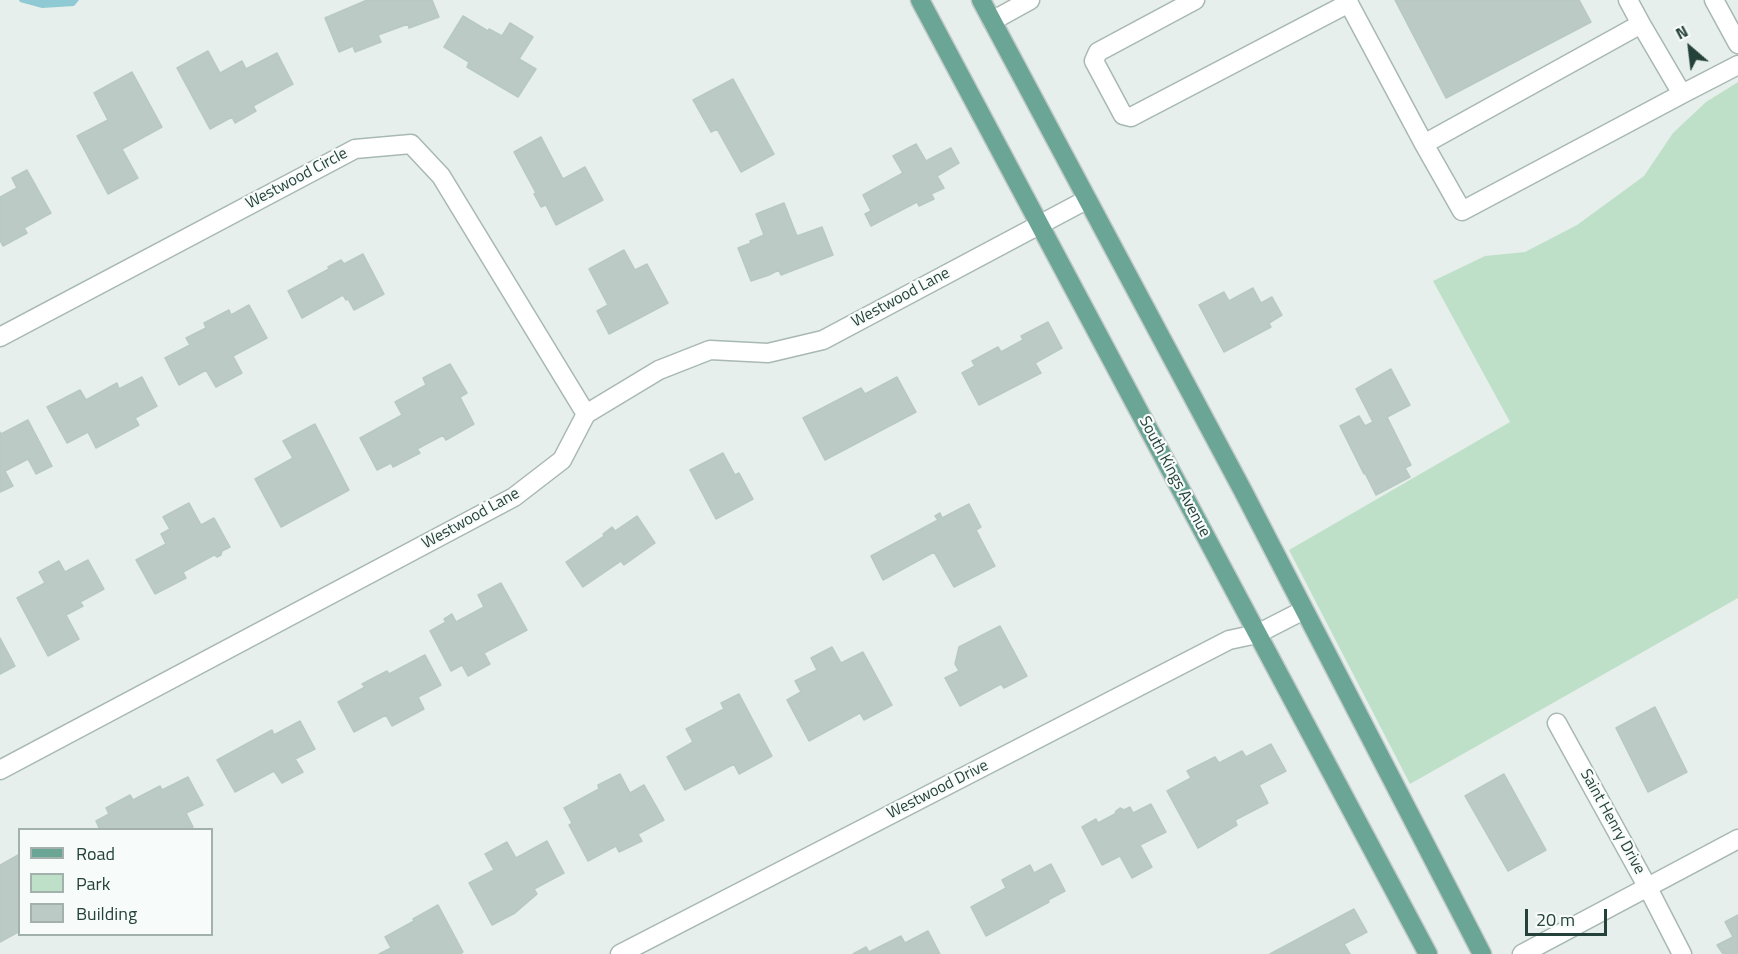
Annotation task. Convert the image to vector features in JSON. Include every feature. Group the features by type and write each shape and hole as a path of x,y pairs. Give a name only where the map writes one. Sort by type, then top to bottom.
{"main road":[{"name":"South Kings Avenue","path":"920,0 1428,954"},
{"path":"981,0 1243,491 1482,954"}],"street":[{"path":"992,21 1030,0"},
{"path":"1195,0 1098,52 1094,61 1123,115 1131,117 1348,1 1462,211 1738,65"},
{"path":"1628,0 1682,94"},
{"path":"1714,0 1738,44"},
{"path":"1424,144 1641,24"},
{"name":"Westwood Circle","path":"0,337 356,148 411,144 441,176 586,414"},
{"name":"Westwood Lane","path":"0,770 514,497 562,460 586,414 659,370 710,350 768,353 823,340 1086,200"},
{"name":"Westwood Drive","path":"620,954 1229,640 1257,634 1304,610"},
{"name":"Saint Henry Drive","path":"1557,723 1682,954"},
{"path":"1522,954 1738,839"}],"green space":[{"path":"1738,82 1738,598 1410,784 1289,550 1510,422 1433,281 1485,256 1525,252 1577,225 1644,176 1673,133 1706,102"}],"water":[{"path":"19,0 79,0 74,6 42,8"}],"building":[{"path":"367,0 432,0 439,17 409,28 408,24 378,35 381,42 355,52 353,46 339,52 325,18"},
{"path":"1395,0 1579,0 1591,22 1446,98"},
{"path":"463,16 488,31 489,29 502,36 510,23 533,37 519,59 536,69 518,97 467,67 469,62 444,47"},
{"path":"208,51 220,73 242,61 246,69 277,53 293,84 253,106 256,111 235,123 232,117 210,129 177,68"},
{"path":"132,72 162,127 122,149 138,178 108,194 77,136 108,120 94,93"},
{"path":"733,79 774,154 741,172 717,129 711,132 693,100"},
{"path":"541,137 563,179 585,167 603,200 556,225 546,205 541,207 514,152"},
{"path":"916,144 926,161 951,148 959,163 937,176 944,188 931,194 934,199 919,206 917,202 871,226 865,214 871,211 863,195 903,173 893,156"},
{"path":"27,170 51,213 24,228 27,233 3,246 0,240 0,197 17,188 12,178"},
{"path":"784,203 797,236 822,227 833,255 781,275 779,270 751,281 738,248 764,235 756,214"},
{"path":"624,250 635,270 647,264 668,303 609,334 597,311 608,305 589,269"},
{"path":"363,254 384,294 354,310 343,295 302,318 288,291 341,260 344,264"},
{"path":"1253,288 1261,303 1272,297 1282,315 1269,323 1271,327 1224,352 1199,305 1224,292 1229,301"},
{"path":"249,305 267,338 233,356 242,373 216,387 206,370 179,385 165,358 190,345 186,338 206,328 204,323 229,310 231,315"},
{"path":"1048,322 1062,348 1035,363 1041,373 979,405 962,373 975,366 972,361 998,347 1001,352 1023,340 1021,336"},
{"path":"450,364 467,393 460,397 474,424 446,440 443,435 417,449 420,453 393,467 391,463 377,470 360,438 402,415 395,402 426,385 423,378"},
{"path":"1391,369 1410,405 1387,417 1411,465 1405,468 1410,477 1376,495 1340,426 1359,416 1365,426 1373,422 1356,389"},
{"path":"142,377 157,406 135,418 139,425 96,448 88,432 67,443 47,407 80,390 86,400 117,383 119,389"},
{"path":"897,377 916,412 825,460 803,418 861,388 865,394"},
{"path":"28,420 52,466 36,474 28,459 5,471 13,486 0,492 0,432 1,434"},
{"path":"315,424 349,490 281,527 255,479 293,458 283,441"},
{"path":"723,453 735,475 739,473 753,499 716,519 690,470"},
{"path":"189,503 201,525 214,518 230,547 222,551 221,555 217,557 214,555 183,572 186,578 155,594 136,560 166,544 161,534 170,529 163,517"},
{"path":"969,504 981,527 976,530 995,566 954,587 934,552 883,580 871,556 938,520 935,516 940,513 942,518"},
{"path":"637,516 655,543 624,565 621,561 583,587 566,562 604,536 603,534 612,527 615,531"},
{"path":"88,560 104,589 80,602 83,606 66,615 79,639 48,656 17,598 45,583 39,572 59,561 65,572"},
{"path":"501,583 527,630 484,653 490,664 468,676 462,665 451,671 430,631 446,622 444,619 452,614 456,622 484,607 478,595"},
{"path":"1000,626 1027,676 1004,688 1001,684 960,706 945,678 959,671 955,664 959,647"},
{"path":"0,638 15,666 0,674"},
{"path":"832,647 841,663 863,652 892,705 864,720 860,713 809,741 787,700 801,692 795,681 817,670 811,658"},
{"path":"425,655 441,685 418,697 424,709 392,726 386,715 354,732 338,702 365,687 362,684 387,671 389,674"},
{"path":"739,694 772,756 739,774 734,764 685,790 667,757 693,742 686,729 724,709 721,703"},
{"path":"1655,707 1687,772 1648,792 1616,728"},
{"path":"300,721 315,749 295,759 303,772 282,783 274,771 235,792 217,760 272,730 274,735"},
{"path":"1271,744 1286,771 1259,785 1268,803 1235,820 1237,825 1198,848 1167,791 1191,778 1187,771 1215,757 1219,763 1242,751 1246,757"},
{"path":"620,774 630,793 644,785 664,820 638,834 642,841 619,852 616,846 588,861 569,825 572,823 564,808 599,789 598,785"},
{"path":"1504,774 1546,850 1508,871 1465,796"},
{"path":"188,777 203,805 186,813 193,827 99,828 96,821 109,814 106,808 130,795 133,800 160,786 162,790"},
{"path":"1151,804 1166,832 1140,845 1152,867 1132,878 1120,856 1102,865 1082,827 1096,819 1098,823 1115,814 1120,808 1124,810 1130,807 1133,813"},
{"path":"547,841 564,873 534,889 537,894 515,913 492,925 469,883 494,870 485,854 507,842 516,858"},
{"path":"18,855 18,932 0,942 0,865"},
{"path":"1051,864 1065,891 986,936 971,907 1006,888 1002,880 1030,865 1034,873"},
{"path":"438,905 463,952 460,954 379,954 391,948 385,937"},
{"path":"1354,909 1367,932 1344,944 1350,954 1270,954"},
{"path":"1738,915 1738,954 1723,954 1717,945 1733,937 1725,922"},
{"path":"928,931 940,954 853,954 866,947 869,952 901,936 905,943"}]}
